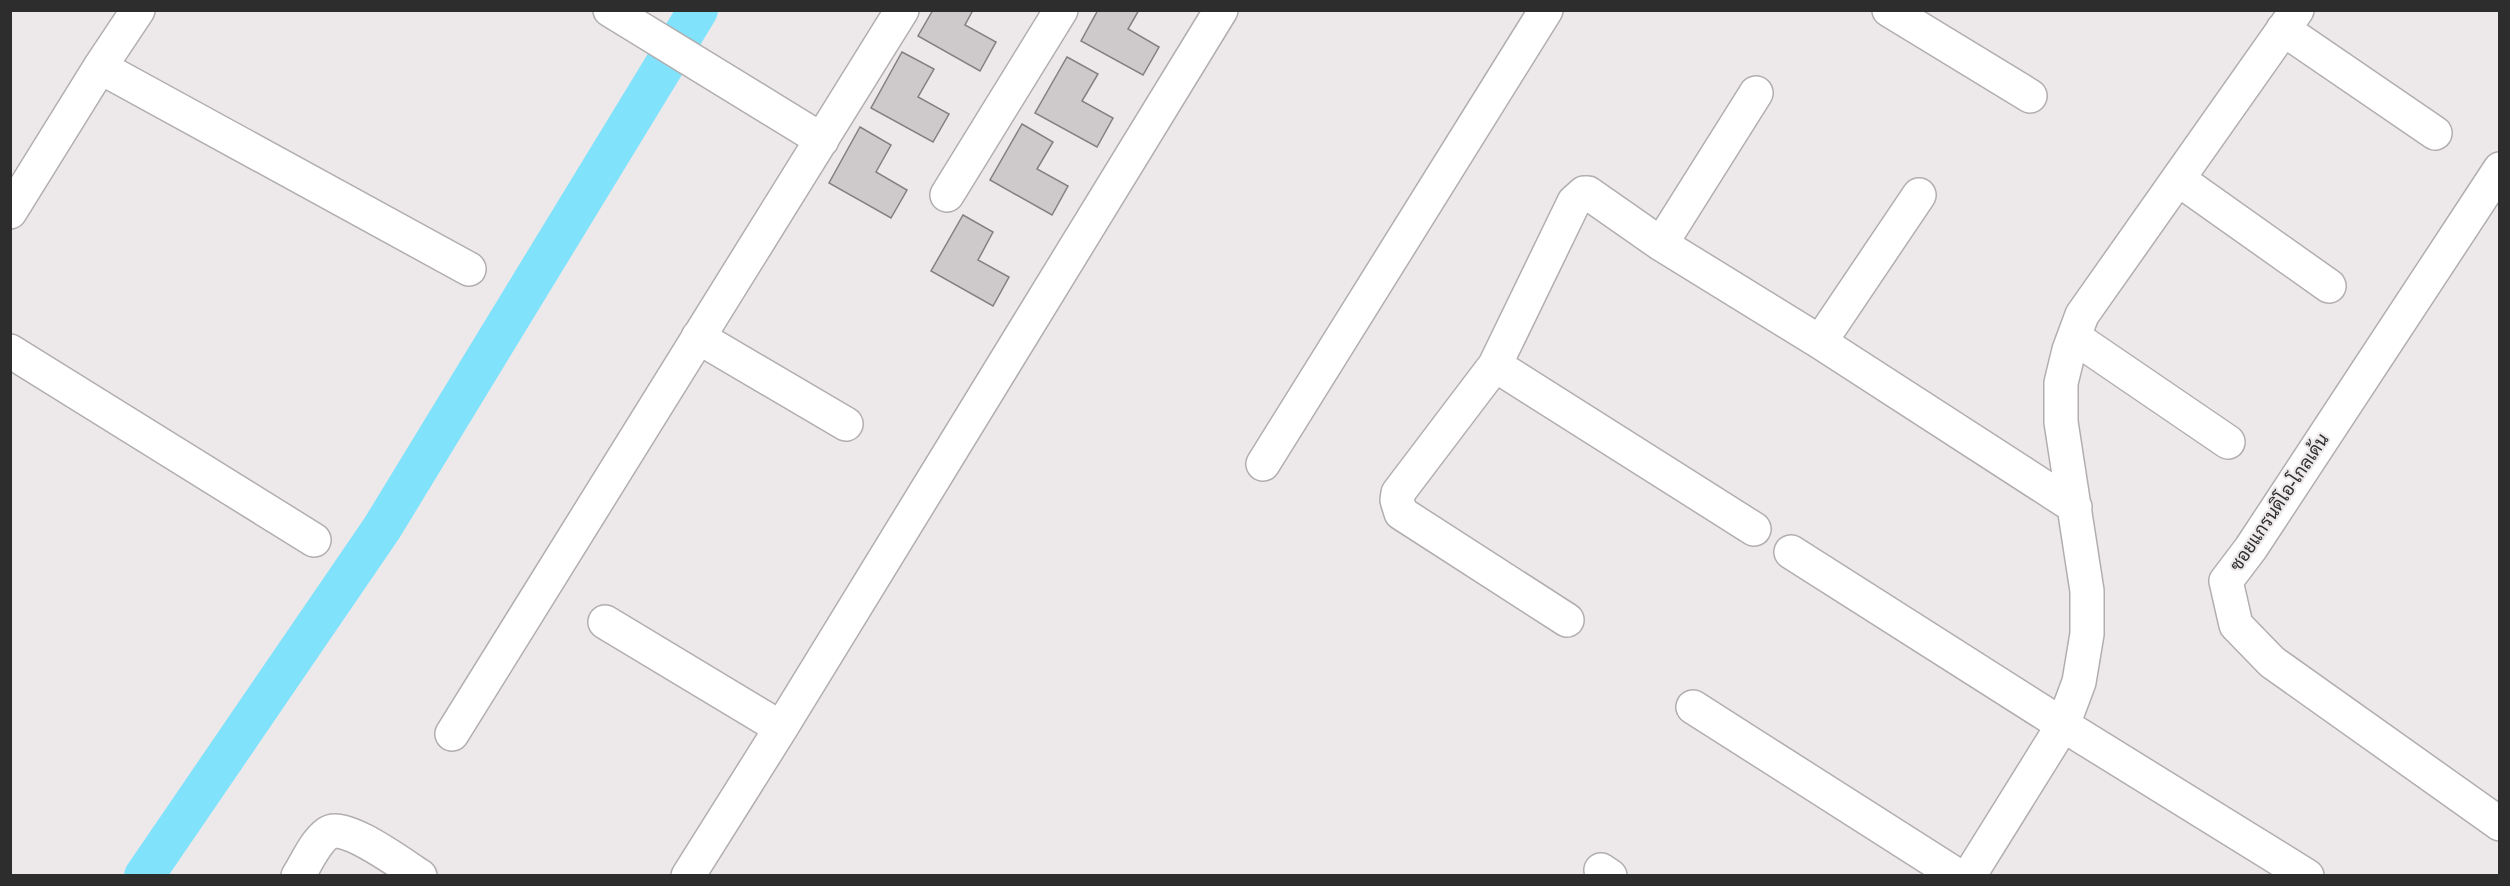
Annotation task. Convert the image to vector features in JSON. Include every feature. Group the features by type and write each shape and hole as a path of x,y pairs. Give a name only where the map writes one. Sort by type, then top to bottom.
{"street":[{"path":"10,212 138,10"},
{"path":"610,10 822,140"},
{"path":"452,734 902,10"},
{"path":"947,195 1061,10"},
{"path":"688,876 782,728 1221,10"},
{"path":"1263,464 1546,10"},
{"path":"1889,10 2030,96"},
{"path":"1969,876 2063,725 2079,682 2087,634 2087,591 2061,422 2061,383 2082,315 2290,20 2435,133"},
{"path":"100,67 469,269"},
{"path":"1661,244 1756,93"},
{"name":"ซอยแกรนดิโอ-โกลเด้น","path":"2499,169 2251,548 2226,581 2236,625 2272,662 2499,824"},
{"path":"2178,179 2329,286"},
{"path":"1567,620 1401,513 1398,507 1398,493 1495,365 1574,202 1580,195 1588,193 1661,244 1820,342 2075,507"},
{"path":"1820,342 1919,195"},
{"path":"698,337 846,424"},
{"path":"2074,337 2228,442"},
{"path":"10,351 314,540"},
{"path":"1495,365 1754,529"},
{"path":"1791,552 2063,725 2307,876"},
{"path":"605,622 782,728"},
{"path":"1693,707 1958,876"},
{"path":"298,876 318,844 329,832 336,830 366,841 420,876"}],"building":[{"path":"933,10 973,10 965,25 996,42 980,71 918,36"},
{"path":"1098,10 1139,10 1128,29 1159,47 1143,75 1081,41"},
{"path":"902,52 934,69 918,97 949,114 933,142 871,108"},
{"path":"1067,57 1098,74 1082,101 1113,118 1097,147 1035,113"},
{"path":"1022,124 1053,142 1037,169 1068,186 1052,215 990,180"},
{"path":"860,127 891,145 876,172 907,190 891,218 829,183"},
{"path":"963,215 993,232 978,260 1009,277 993,306 931,271"}],"waterway":[{"path":"144,876 382,528 698,10"}]}
